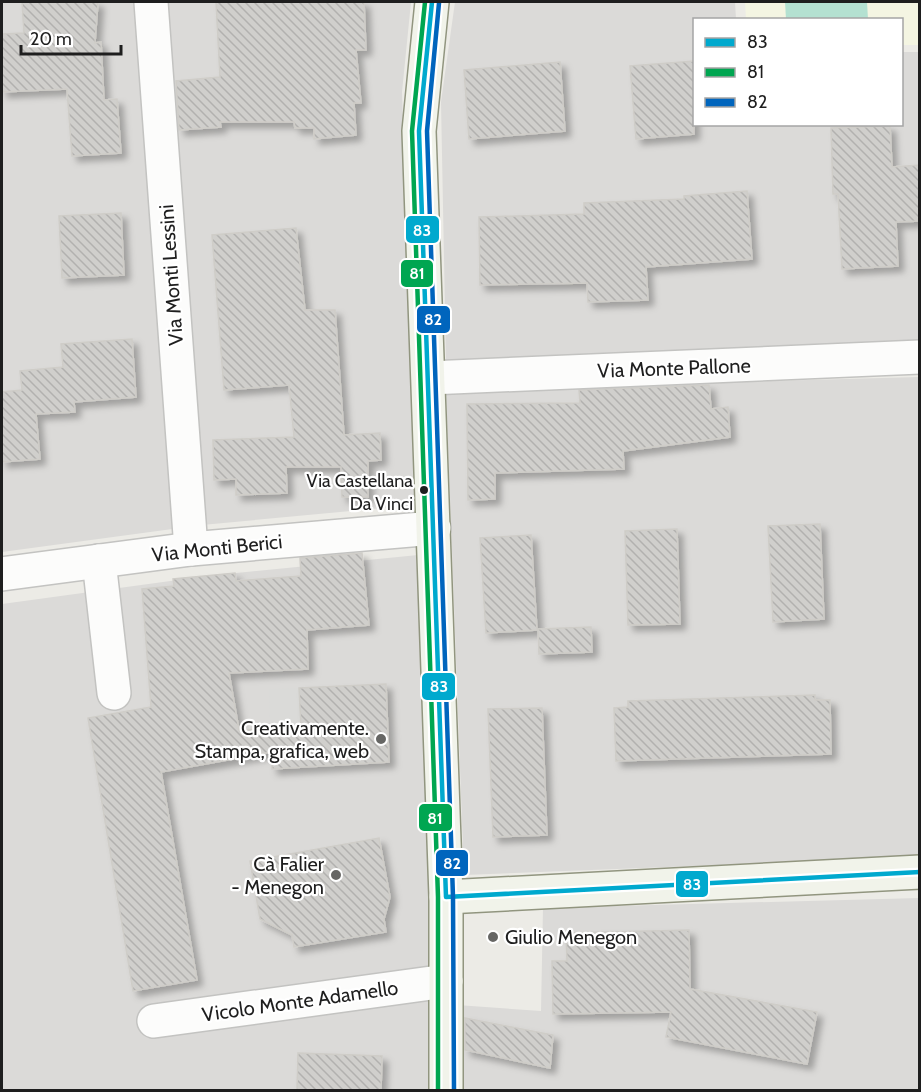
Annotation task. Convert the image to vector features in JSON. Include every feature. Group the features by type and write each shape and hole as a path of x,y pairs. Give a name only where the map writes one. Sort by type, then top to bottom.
{"main road":[{"path":"432,2 418,131 429,378 446,897 446,1090"},
{"path":"446,897 920,872"}],"street":[{"name":"Via Monti Lessini","path":"152,2 191,549"},
{"name":"Via Monte Pallone","path":"429,378 920,357"},
{"name":"Via Monti Berici","path":"2,574 191,549 434,528"},
{"path":"99,561 114,693"},
{"name":"Vicolo Monte Adamello","path":"154,1021 446,981"}],"shaded area":[{"path":"2,2 411,2 402,92 415,505 202,525 2,552"},
{"path":"455,2 735,2 736,18 693,18 693,126 903,126 903,52 919,52 919,348 446,362 441,102"},
{"path":"745,2 919,2 919,45 903,45 903,18 746,18"},
{"path":"919,377 919,857 464,875 446,390"},
{"path":"418,555 431,880 431,1090 2,1090 2,604 207,576"},
{"path":"299,688 301,727 270,728 269,689"},
{"path":"919,898 919,1090 456,1090 457,1005 541,1011 543,908"}],"green space":[{"path":"785,2 867,2 868,18 786,18"}],"building":[{"path":"22,2 98,2 95,43 101,42 104,100 117,99 121,153 72,156 67,89 2,92 2,34 24,33"},
{"path":"216,2 364,2 366,50 356,50 361,103 354,103 356,135 314,139 314,128 295,128 294,122 220,122 221,127 179,130 176,81 220,77"},
{"path":"693,61 694,134 636,139 630,66"},
{"path":"560,62 565,131 469,139 464,70"},
{"path":"890,126 892,167 920,165 920,221 896,222 898,266 842,269 838,194 833,194 831,128"},
{"path":"747,191 752,259 646,267 648,300 588,302 587,283 480,285 479,217 584,214 584,203 684,199 684,196"},
{"path":"121,213 124,275 62,278 59,216"},
{"path":"296,228 305,310 335,310 344,435 380,433 381,460 368,461 368,497 342,497 341,467 286,467 287,493 236,495 236,479 214,480 213,440 294,437 289,385 224,390 212,235"},
{"path":"132,339 136,397 74,402 75,412 36,414 40,459 2,462 2,392 22,390 20,371 63,367 61,344"},
{"path":"709,385 711,409 728,407 730,437 623,451 624,469 495,473 495,499 468,500 467,404 580,403 579,390"},
{"path":"820,524 824,619 773,622 768,526"},
{"path":"677,529 680,624 628,625 625,531"},
{"path":"531,535 537,630 486,633 480,538"},
{"path":"362,553 369,625 307,630 308,669 229,673 239,730 301,727 299,688 386,684 389,762 272,769 272,752 161,772 197,980 133,991 88,718 151,707 142,589 174,586 173,579 235,573 236,581 301,576 300,558"},
{"path":"591,627 592,652 539,654 538,629"},
{"path":"815,695 815,700 830,700 831,754 616,761 614,708 628,707 628,701"},
{"path":"542,708 547,835 493,837 488,709"},
{"name":"Cà Falier - Menegon","path":"379,838 390,897 384,919 386,932 294,947 292,935 260,919 250,861"},
{"path":"689,930 690,989 817,1012 807,1064 666,1037 671,1012 553,1014 552,961 567,961 566,933"},
{"path":"465,1018 553,1035 550,1068 465,1050"},
{"path":"298,1053 382,1056 381,1090 297,1090"}],"transit line":[{"name":"81","path":"425,2 412,131 438,897 438,1090"},
{"name":"83","path":"432,2 419,131 446,897 920,872"},
{"name":"82","path":"439,3 427,131 453,897 454,1090"}],"place":[{"name":"Via Castellana Da Vinci","path":"424,490"},
{"name":"Creativamente. Stampa, grafica, web","path":"381,739"},
{"name":"Cà Falier - Menegon","path":"336,875"},
{"name":"Giulio Menegon","path":"493,937"}]}
